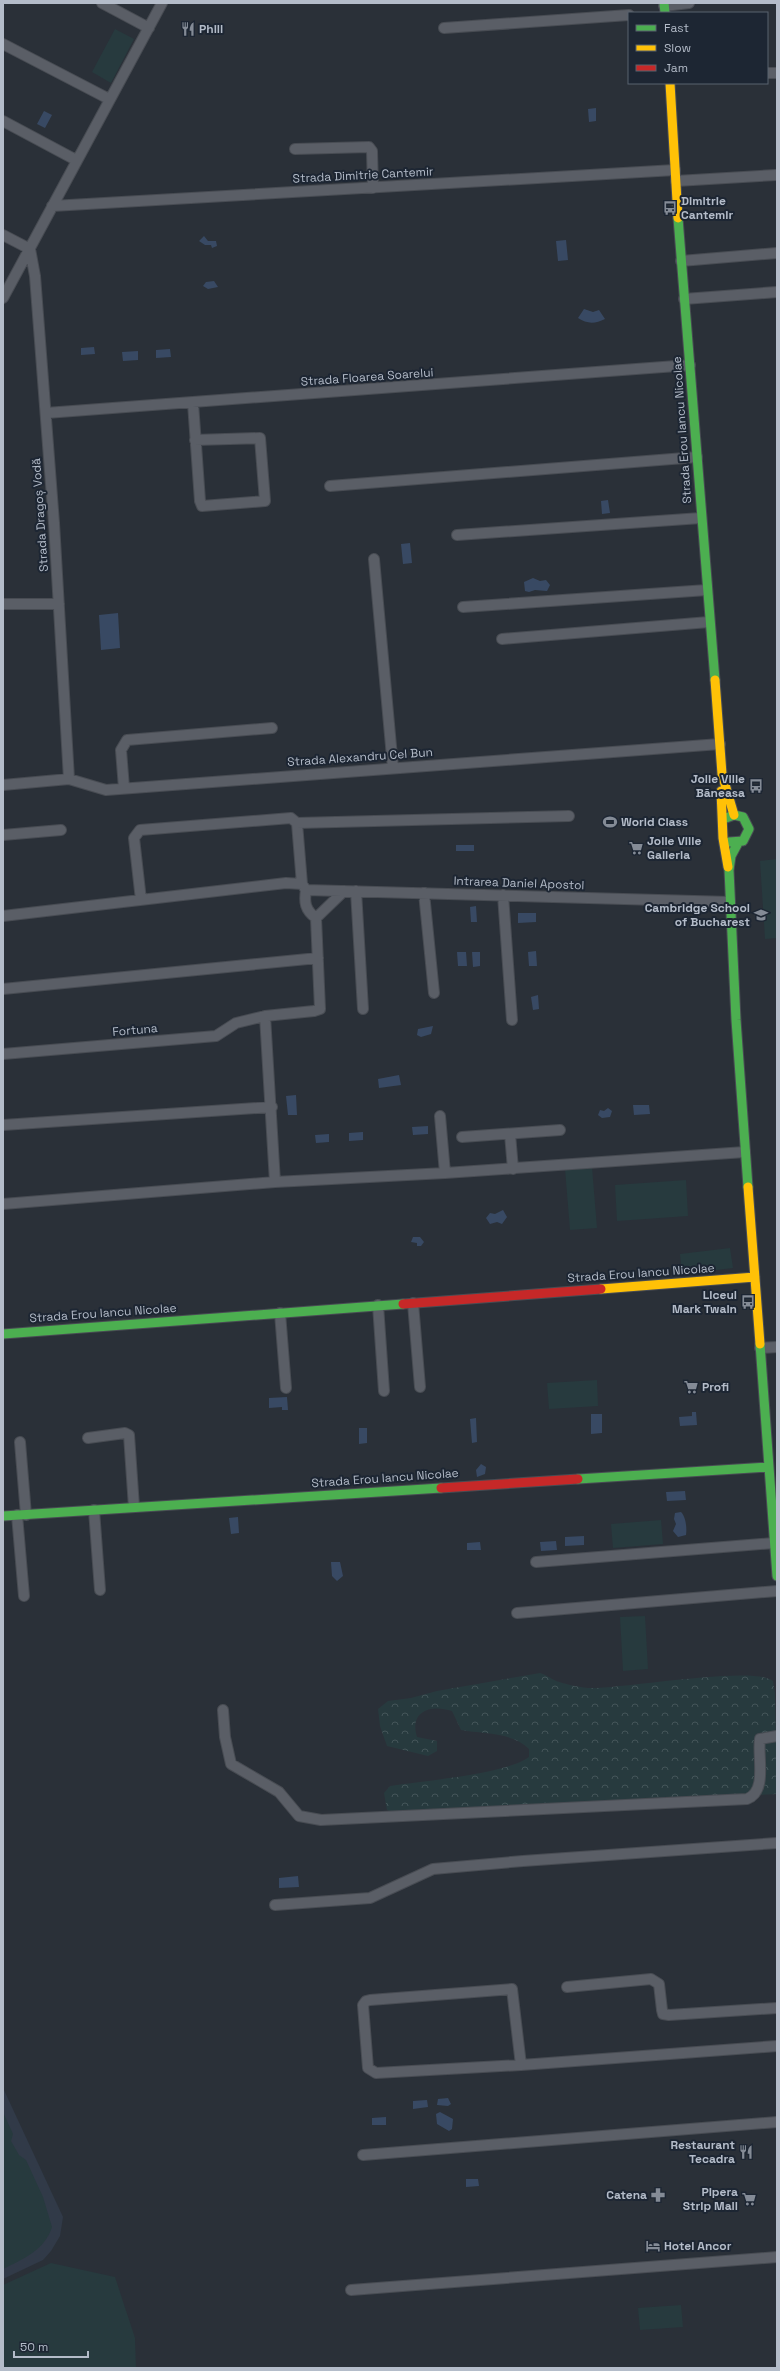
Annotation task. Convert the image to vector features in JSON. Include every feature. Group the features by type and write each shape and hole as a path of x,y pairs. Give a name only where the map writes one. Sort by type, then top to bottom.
{"street":[{"path":"102,3 149,28"},
{"path":"3,298 76,160 162,3"},
{"path":"664,9 689,3"},
{"path":"444,28 628,15"},
{"path":"3,44 109,100"},
{"name":"Strada Erou Iancu Nicolae","path":"670,84 681,261 720,744 722,774 722,835 729,870 745,1152 769,1467 774,1504 774,1543 777,1576"},
{"path":"3,121 76,160"},
{"path":"296,149 369,147 372,152 373,188"},
{"name":"Strada Dimitrie Cantemir","path":"52,206 675,170"},
{"path":"676,181 776,175"},
{"path":"3,235 30,249"},
{"name":"Strada Dragoș Vodă","path":"30,249 35,276 46,413 69,779"},
{"path":"681,261 777,253"},
{"path":"684,299 777,292"},
{"name":"Strada Floarea Soarelui","path":"46,413 690,365"},
{"path":"193,403 195,440 200,501 202,506 265,501 260,438 195,440"},
{"path":"330,486 697,458"},
{"path":"457,535 701,518"},
{"path":"374,559 393,768"},
{"path":"463,607 707,590"},
{"path":"3,604 59,604"},
{"path":"502,639 709,622"},
{"path":"124,788 121,750 122,746 127,740 272,728"},
{"name":"Strada Alexandru Cel Bun","path":"3,785 69,779 106,790 720,744"},
{"name":"Strada Erou Iancu Nicolae","path":"722,774 734,815 743,817 749,829 746,838 738,843 732,852 729,870"},
{"path":"723,821 734,815"},
{"path":"141,900 134,858 134,838 140,830 291,818 297,823 569,816"},
{"path":"297,823 305,904 309,913 316,918"},
{"path":"3,835 61,830"},
{"path":"722,835 729,842 738,843"},
{"name":"Intrarea Daniel Apostol","path":"3,916 286,883 304,887 344,891 730,902"},
{"path":"3,989 318,958 316,918 344,891"},
{"path":"356,891 363,1010"},
{"path":"424,893 434,993"},
{"path":"503,895 512,1020"},
{"name":"Fortuna","path":"3,1054 216,1036 236,1023 265,1016 314,1012 320,1009 318,958"},
{"path":"265,1016 272,1107 275,1182"},
{"path":"3,1125 272,1107"},
{"path":"440,1116 445,1173"},
{"path":"462,1137 560,1130"},
{"path":"510,1134 513,1169"},
{"path":"3,1204 275,1182 513,1169 745,1152"},
{"name":"Strada Erou Iancu Nicolae","path":"3,1334 755,1277"},
{"path":"413,1303 420,1387"},
{"path":"378,1305 384,1391"},
{"path":"280,1313 286,1388"},
{"path":"760,1348 777,1347"},
{"path":"88,1438 125,1433 129,1435 134,1507"},
{"path":"20,1442 24,1596"},
{"name":"Strada Erou Iancu Nicolae","path":"3,1516 769,1467"},
{"path":"94,1510 100,1590"},
{"path":"536,1562 774,1543"},
{"path":"517,1613 777,1590"},
{"path":"223,1710 225,1737 231,1764 279,1792 299,1816 321,1820 747,1799 753,1797 757,1792 759,1781 760,1739 777,1736"},
{"path":"275,1904 370,1898 434,1870 523,1861 777,1843"},
{"path":"567,1987 651,1979 659,1984 663,2014 668,2015 777,2008"},
{"path":"521,2066 512,1989 370,2000 366,2001 363,2005 368,2068 371,2072 376,2073 521,2066 777,2046"},
{"path":"363,2155 777,2122"},
{"path":"351,2290 777,2257"}],"shaded area":[{"path":"3,2088 63,2217 60,2236 51,2251 43,2260 3,2279"}],"green space":[{"path":"115,29 134,39 111,83 92,72"},
{"path":"777,859 777,938 765,939 760,861"},
{"path":"592,1167 597,1228 570,1230 565,1169"},
{"path":"686,1180 688,1216 617,1221 615,1185"},
{"path":"730,1248 733,1268 682,1274 680,1254"},
{"path":"597,1380 598,1406 549,1409 547,1383"},
{"path":"661,1520 663,1544 613,1548 611,1524"},
{"path":"645,1616 648,1669 623,1671 620,1617"},
{"path":"540,1673 561,1683 589,1688 715,1676 741,1675 761,1677 773,1681 775,1694 777,1794 395,1813 387,1810 384,1793 390,1786 463,1776 502,1768 518,1763 529,1757 529,1749 514,1739 461,1730 452,1711 437,1708 430,1709 419,1716 416,1721 415,1728 417,1737 437,1741 437,1751 428,1756 387,1746 380,1726 378,1709 388,1701 411,1698 437,1691"},
{"path":"3,2112 13,2134 11,2141 19,2155 26,2160 43,2197 52,2227 49,2235 39,2248 3,2269"},
{"path":"51,2263 115,2277 135,2338 136,2368 3,2368 3,2285"},
{"path":"681,2305 683,2327 640,2330 638,2308"}],"water":[{"path":"596,108 596,121 589,122 588,109"},
{"path":"44,111 52,115 45,128 37,124"},
{"path":"204,236 208,241 216,241 217,246 212,248 211,245 205,245 199,241"},
{"path":"566,240 568,260 558,261 556,241"},
{"path":"214,281 218,287 208,289 203,286 206,282"},
{"path":"584,309 593,312 599,310 605,319 591,323 581,320 578,318"},
{"path":"94,347 95,354 81,355 81,348"},
{"path":"170,349 171,357 156,358 156,350"},
{"path":"138,351 138,360 123,361 122,352"},
{"path":"608,500 610,513 602,514 601,501"},
{"path":"410,543 412,563 403,564 401,544"},
{"path":"533,578 540,581 546,580 550,585 547,591 525,591 524,582"},
{"path":"118,613 120,648 101,650 99,615"},
{"path":"456,845 474,845 474,851 456,851"},
{"path":"476,906 477,922 471,922 470,907"},
{"path":"518,913 536,913 536,922 518,923"},
{"path":"536,951 537,966 529,966 528,952"},
{"path":"457,952 466,952 467,966 458,966"},
{"path":"472,952 480,952 480,966 473,967"},
{"path":"538,995 539,1009 533,1010 531,997"},
{"path":"433,1026 431,1034 421,1037 417,1035 418,1029"},
{"path":"399,1075 401,1085 379,1088 378,1079"},
{"path":"296,1095 297,1115 288,1115 286,1096"},
{"path":"633,1105 649,1105 650,1114 634,1115"},
{"path":"608,1108 612,1111 610,1117 602,1118 598,1115 600,1110 604,1111"},
{"path":"428,1126 428,1134 413,1135 412,1127"},
{"path":"363,1132 363,1140 349,1141 349,1133"},
{"path":"329,1134 329,1142 316,1143 315,1135"},
{"path":"503,1210 507,1217 502,1224 497,1222 490,1224 486,1218 490,1213 495,1214"},
{"path":"413,1237 420,1237 424,1242 421,1246 417,1246 417,1243 411,1242"},
{"path":"287,1397 288,1410 282,1410 282,1407 269,1408 269,1398"},
{"path":"692,1412 696,1412 697,1425 680,1426 679,1417 692,1416"},
{"path":"591,1414 602,1414 602,1433 591,1434"},
{"path":"476,1418 477,1442 472,1443 470,1419"},
{"path":"359,1428 367,1428 367,1443 359,1444"},
{"path":"481,1464 486,1467 485,1474 477,1477 476,1470"},
{"path":"685,1491 686,1500 667,1501 666,1492"},
{"path":"681,1512 686,1523 686,1535 678,1537 673,1531 676,1524 674,1519 675,1513"},
{"path":"238,1517 239,1533 231,1534 229,1518"},
{"path":"584,1536 584,1545 565,1546 565,1537"},
{"path":"556,1541 557,1550 541,1551 540,1542"},
{"path":"480,1542 481,1550 467,1550 467,1543"},
{"path":"331,1562 340,1562 343,1576 337,1581 332,1576"},
{"path":"298,1876 299,1887 279,1888 279,1878"},
{"path":"448,2098 451,2104 448,2106 437,2105 438,2099"},
{"path":"427,2100 428,2107 413,2109 413,2101"},
{"path":"440,2112 453,2119 452,2129 449,2131 437,2124 436,2114"},
{"path":"386,2117 386,2125 372,2125 372,2118"},
{"path":"466,2179 478,2179 479,2186 466,2187"}],"traffic: fast":[{"path":"664,3 665,12"},
{"path":"678,218 715,680"},
{"path":"726,818 734,815 743,817 749,829 743,841 729,842"},
{"path":"738,843 731,856 729,870 736,1020 748,1187"},
{"path":"3,1334 403,1304"},
{"path":"760,1344 777,1576"},
{"path":"578,1479 769,1467"},
{"path":"3,1516 441,1488"}],"traffic: slow":[{"path":"670,84 678,218"},
{"path":"715,680 722,774 734,815"},
{"path":"721,791 723,838 728,867"},
{"path":"748,1187 760,1344"},
{"path":"601,1289 755,1277"}],"traffic: jam":[{"path":"403,1304 601,1289"},
{"path":"441,1488 578,1479"}],"place":[{"name":"Phill","path":"188,29"},
{"name":"Dimitrie Cantemir","path":"670,208"},
{"name":"Jolie Ville Băneasa","path":"756,786"},
{"name":"World Class","path":"610,822"},
{"name":"Jolie Ville Galleria","path":"636,848"},
{"name":"Cambridge School of Bucharest","path":"761,915"},
{"name":"Liceul Mark Twain","path":"748,1302"},
{"name":"Profi","path":"691,1387"},
{"name":"Restaurant Tecadra","path":"746,2152"},
{"name":"Catena","path":"658,2195"},
{"name":"Pipera Strip Mall","path":"749,2199"},
{"name":"Hotel Ancor","path":"653,2246"}]}
